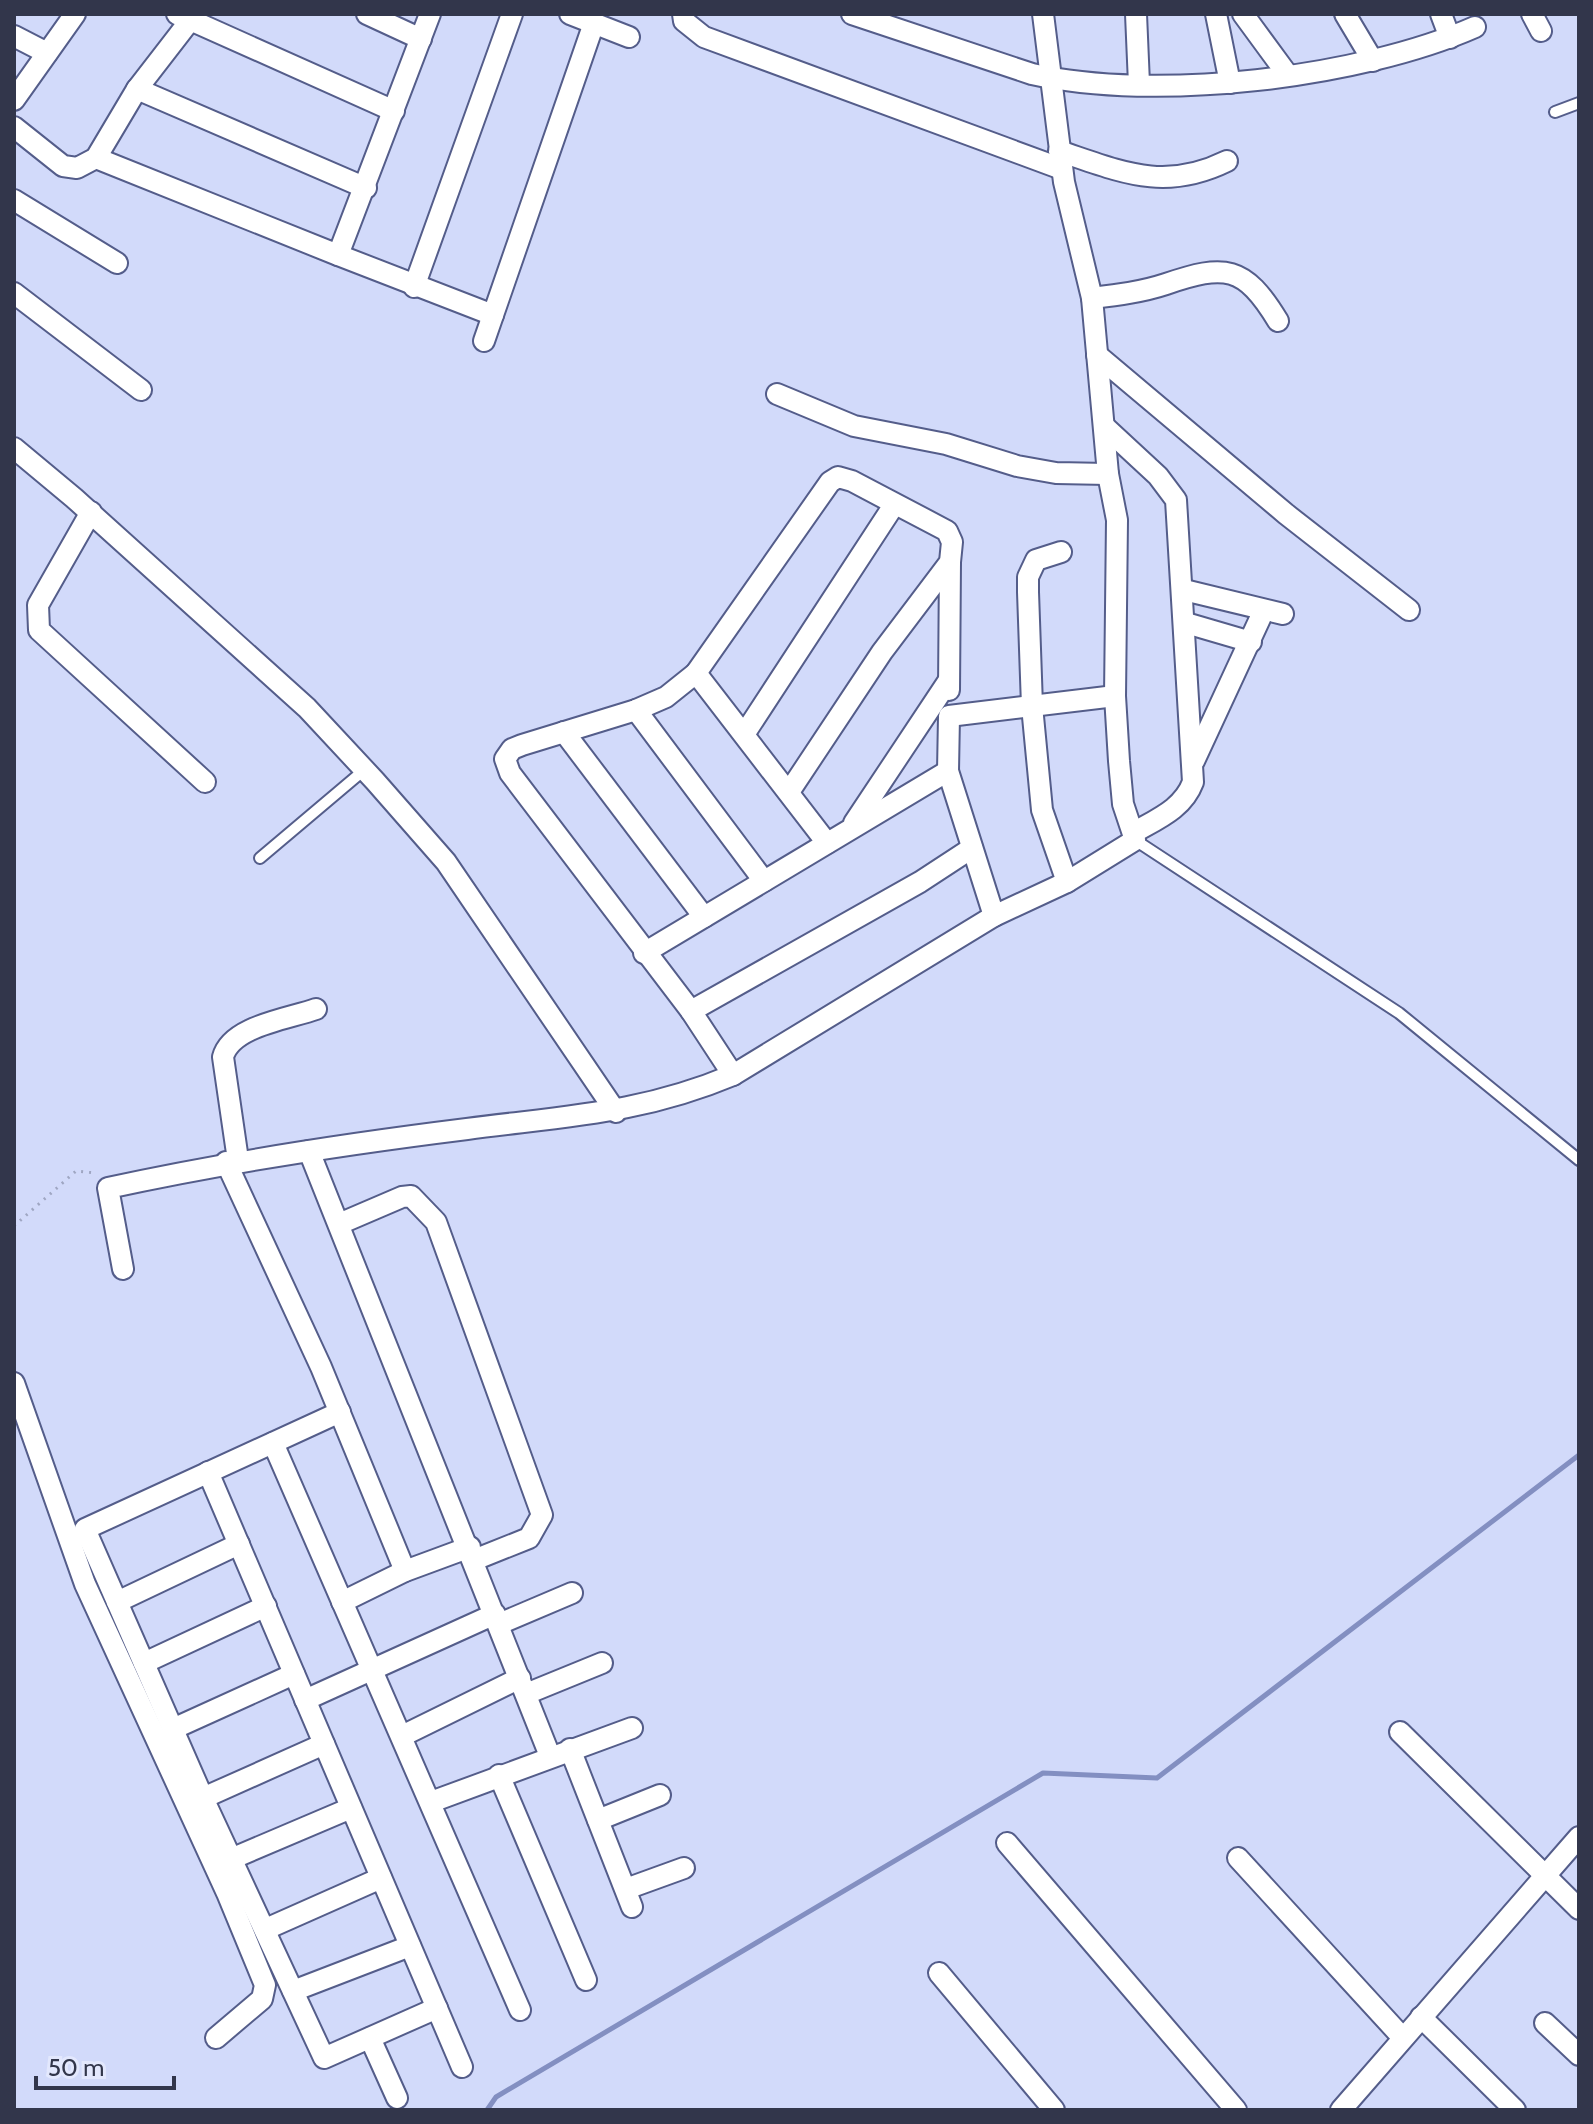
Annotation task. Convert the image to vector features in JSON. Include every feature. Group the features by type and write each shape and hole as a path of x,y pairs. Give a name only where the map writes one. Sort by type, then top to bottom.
{"street":[{"path":"14,100 75,14"},
{"path":"367,14 421,39"},
{"path":"338,255 430,14"},
{"path":"414,287 512,14"},
{"path":"570,14 629,37"},
{"path":"683,14 684,21 704,37 1061,160 1154,178 1198,175 1227,161"},
{"path":"852,14 1048,78 1139,84 1230,83 1373,61 1450,38 1475,27"},
{"path":"1136,14 1139,84"},
{"path":"1216,14 1230,83"},
{"path":"1243,14 1287,74"},
{"path":"1345,14 1373,61"},
{"path":"1441,14 1450,38"},
{"path":"14,127 63,166 77,168 96,158 137,89 187,17 394,111"},
{"path":"1046,17 1048,78 1061,160 1092,298 1108,474 1117,520 1115,696 1123,804 1134,837"},
{"path":"484,341 594,23"},
{"path":"14,36 47,53"},
{"path":"137,89 366,188"},
{"path":"96,158 414,287 493,315"},
{"path":"14,200 117,263"},
{"path":"1092,298 1163,285 1196,272 1222,271 1244,279 1253,287 1278,321"},
{"path":"14,293 141,390"},
{"path":"1097,355 1286,514 1409,610"},
{"path":"777,394 854,426 946,444 1017,466 1056,473 1108,474"},
{"path":"123,1269 108,1188 232,1161 616,1112 687,1094 733,1075 994,916 1067,882 1177,807 1188,795 1193,782 1186,623 1176,500 1158,476 1104,426"},
{"path":"14,448 91,512 307,708 446,862 616,1112"},
{"path":"733,1075 691,1011 510,773 505,759 512,749 636,710 666,697 696,673 830,482 838,477 930,519 947,531 952,542 948,771 994,916"},
{"path":"745,733 894,505"},
{"path":"91,512 38,605 39,630 48,642 205,782"},
{"path":"1061,552 1039,557 1028,577 1032,706 1042,810 1067,882"},
{"path":"789,792 882,652 950,562"},
{"path":"1184,590 1274,612 1251,642 1192,765"},
{"path":"1186,623 1251,642"},
{"path":"696,673 827,843"},
{"path":"850,829 949,680"},
{"path":"949,716 1115,696"},
{"path":"636,710 764,881"},
{"path":"564,732 704,917"},
{"path":"644,953 948,771"},
{"path":"691,1011 920,882 972,848"},
{"path":"316,1009 239,1035 226,1045 223,1057 232,1161 405,1571"},
{"path":"309,1151 523,1686 598,1820 629,1898 684,1868"},
{"path":"339,1224 411,1196 436,1222 542,1515 539,1527 529,1538 405,1571 342,1602"},
{"path":"14,1383 85,1584 227,1893 265,1985 262,1999 216,2038"},
{"path":"340,1412 85,1529 175,1728 203,1798 324,2058 437,2008"},
{"path":"273,1443 520,2010"},
{"path":"208,1472 462,2067"},
{"path":"117,1602 239,1544"},
{"path":"305,1700 497,1619 572,1593"},
{"path":"144,1663 266,1606"},
{"path":"402,1736 523,1686 602,1663"},
{"path":"175,1728 294,1674"},
{"path":"431,1802 632,1728"},
{"path":"1400,1732 1579,1909"},
{"path":"203,1798 324,1744"},
{"path":"499,1775 586,1980"},
{"path":"598,1820 660,1795"},
{"path":"231,1859 351,1808"},
{"path":"1341,2110 1579,1837"},
{"path":"1007,1843 1236,2110"},
{"path":"1238,1858 1402,2037"},
{"path":"266,1929 381,1878"},
{"path":"293,1991 410,1946"},
{"path":"939,1973 1054,2110"},
{"path":"1421,2017 1515,2110"},
{"path":"1545,2023 1579,2055"},
{"path":"370,2038 397,2098"}],"lane":[{"path":"1555,112 1579,103"},
{"path":"260,858 363,771"},
{"path":"1134,837 1399,1013 1579,1160"}],"path":[{"path":"14,1226 76,1171 90,1170 108,1188"}],"waterway":[{"path":"487,2110 496,2097 1043,1773 1157,1778 1579,1455"}]}
